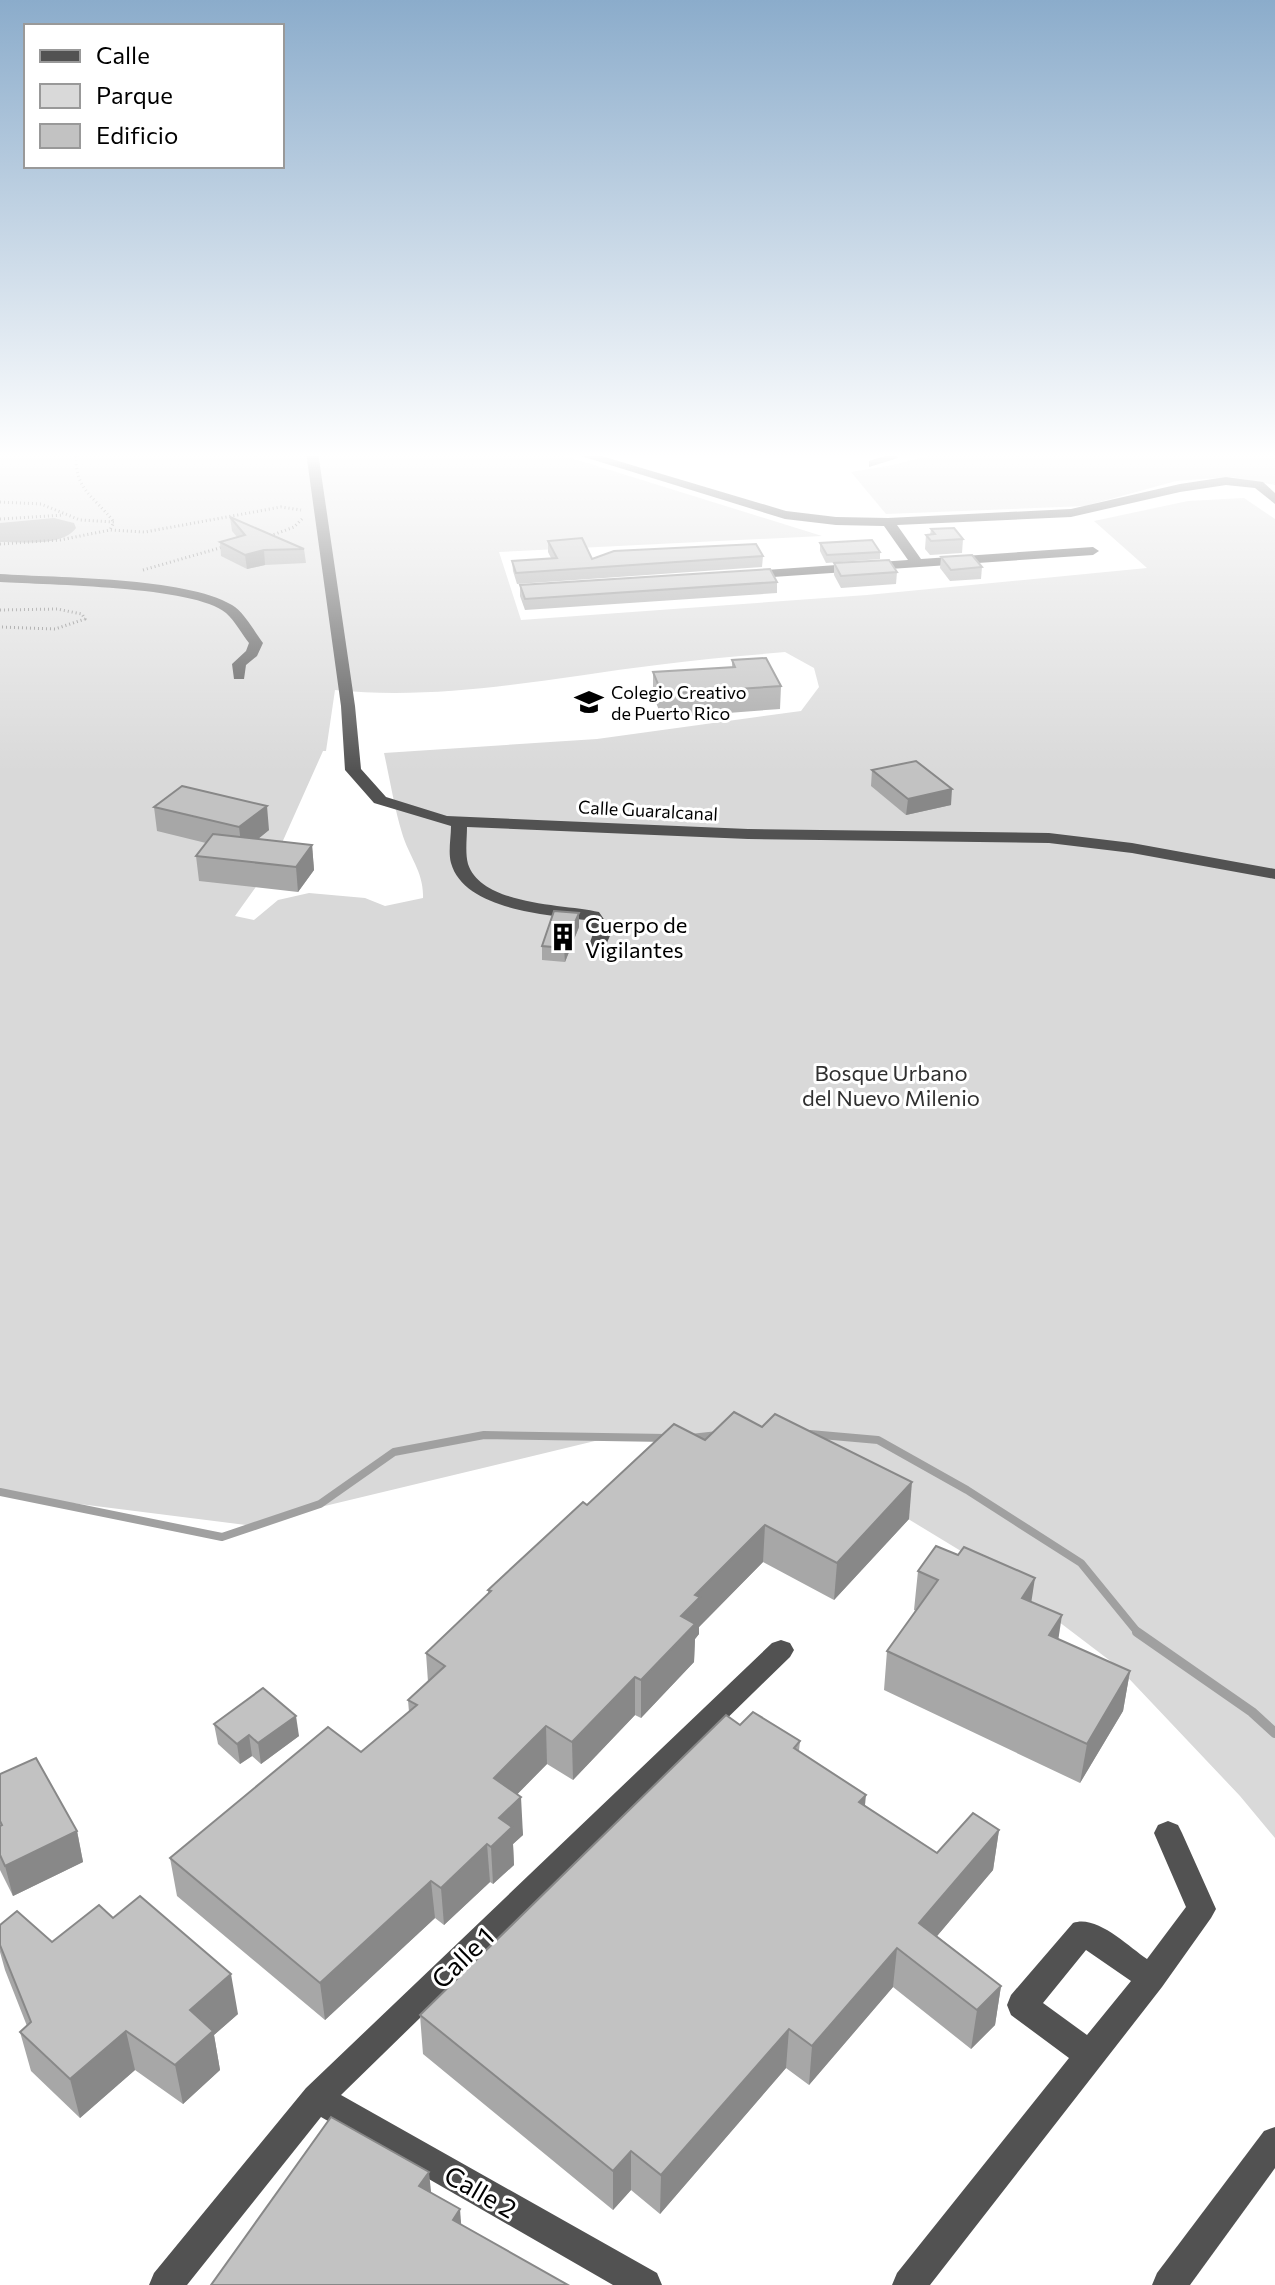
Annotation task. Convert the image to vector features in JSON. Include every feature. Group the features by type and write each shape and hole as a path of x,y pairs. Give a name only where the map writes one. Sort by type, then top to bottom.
{"street":[{"name":"Calle Guaralcanal","path":"327,559 348,706 353,770 380,800 412,812 459,821 748,834 1049,838 1132,848 1275,874"},
{"path":"914,559 917,563"},
{"path":"731,576 965,559"},
{"path":"0,578 163,590 208,598 231,610 256,643 252,653 239,664 239,676"},
{"path":"459,821 460,866 474,885 494,896 536,908 593,916 603,931 597,948"},
{"name":"Calle 1","path":"166,2285 317,2098 781,1650"},
{"path":"909,2285 1088,2054 1151,1978 1201,1909 1168,1833"},
{"path":"1088,2054 1022,2005 1083,1932 1151,1978"},
{"name":"Calle 2","path":"317,2098 645,2285"},
{"path":"1169,2285 1275,2142"}],"path":[{"path":"107,587 180,559"},
{"path":"0,610 57,609 82,614 85,619 56,630 0,627"}],"green space":[{"name":"Bosque Urbano del Nuevo Milenio","path":"0,559 501,559 521,620 867,595 1147,568 1136,559 1275,559 1275,1838 1240,1796 1117,1666 984,1565 839,1477 729,1436 599,1440 246,1525 0,1494","holes":["785,652 814,668 819,687 801,711 597,739 384,753 399,823 419,872 423,898 385,906 365,898 309,893 278,900 254,920 235,916 273,863 323,751 326,751 335,690 376,693 457,690"]}],"building":[{"path":"548,559 725,559 516,573 512,561"},
{"path":"942,559 975,559 982,567 951,570"},
{"path":"889,560 897,572 841,576 834,563"},
{"path":"770,569 777,582 525,599 520,585"},
{"path":"766,658 781,686 662,694 653,672 735,667 732,660"},
{"path":"916,761 952,789 908,799 872,770"},
{"path":"182,786 267,806 239,827 154,807"},
{"path":"213,834 312,845 296,867 196,856"},
{"path":"554,911 579,913 564,948 542,946"},
{"path":"734,1412 762,1427 775,1414 912,1482 837,1563 765,1525 695,1595 700,1597 681,1616 695,1624 641,1680 635,1677 572,1742 546,1726 494,1778 521,1797 499,1818 512,1827 491,1847 487,1844 441,1888 431,1881 320,1983 170,1858 328,1727 361,1752 417,1705 408,1700 445,1666 426,1653 491,1591 488,1590 583,1502 587,1505 674,1424 705,1440"},
{"path":"936,1546 958,1555 964,1547 1035,1578 1022,1598 1062,1615 1049,1635 1130,1671 1087,1744 887,1651 938,1580 918,1571"},
{"path":"263,1688 296,1716 258,1743 249,1735 237,1744 214,1724"},
{"path":"753,1712 800,1741 794,1748 866,1795 859,1802 937,1853 973,1813 999,1830 919,1923 1001,1986 977,2010 897,1948 812,2046 789,2029 661,2175 631,2151 613,2171 420,2015 726,1715 740,1725"},
{"path":"36,1758 77,1831 5,1866 0,1855 0,1774"},
{"path":"140,1896 231,1974 190,2010 213,2031 175,2065 126,2031 70,2079 20,2032 31,2022 0,1945 0,1925 17,1911 52,1942 99,1905 113,1918"},
{"path":"331,2117 429,2172 419,2186 460,2209 453,2220 568,2285 211,2285"}],"waterway":[{"path":"810,1434 878,1440 967,1490 1081,1563 1138,1633"},
{"path":"0,1492 222,1537 320,1504 394,1452 484,1435 667,1438"},
{"path":"691,1438 718,1435"},
{"path":"1138,1633 1252,1712 1275,1733"}],"place":[{"name":"Colegio Creativo de Puerto Rico","path":"589,702"},
{"name":"Cuerpo de Vigilantes","path":"563,937"}]}
